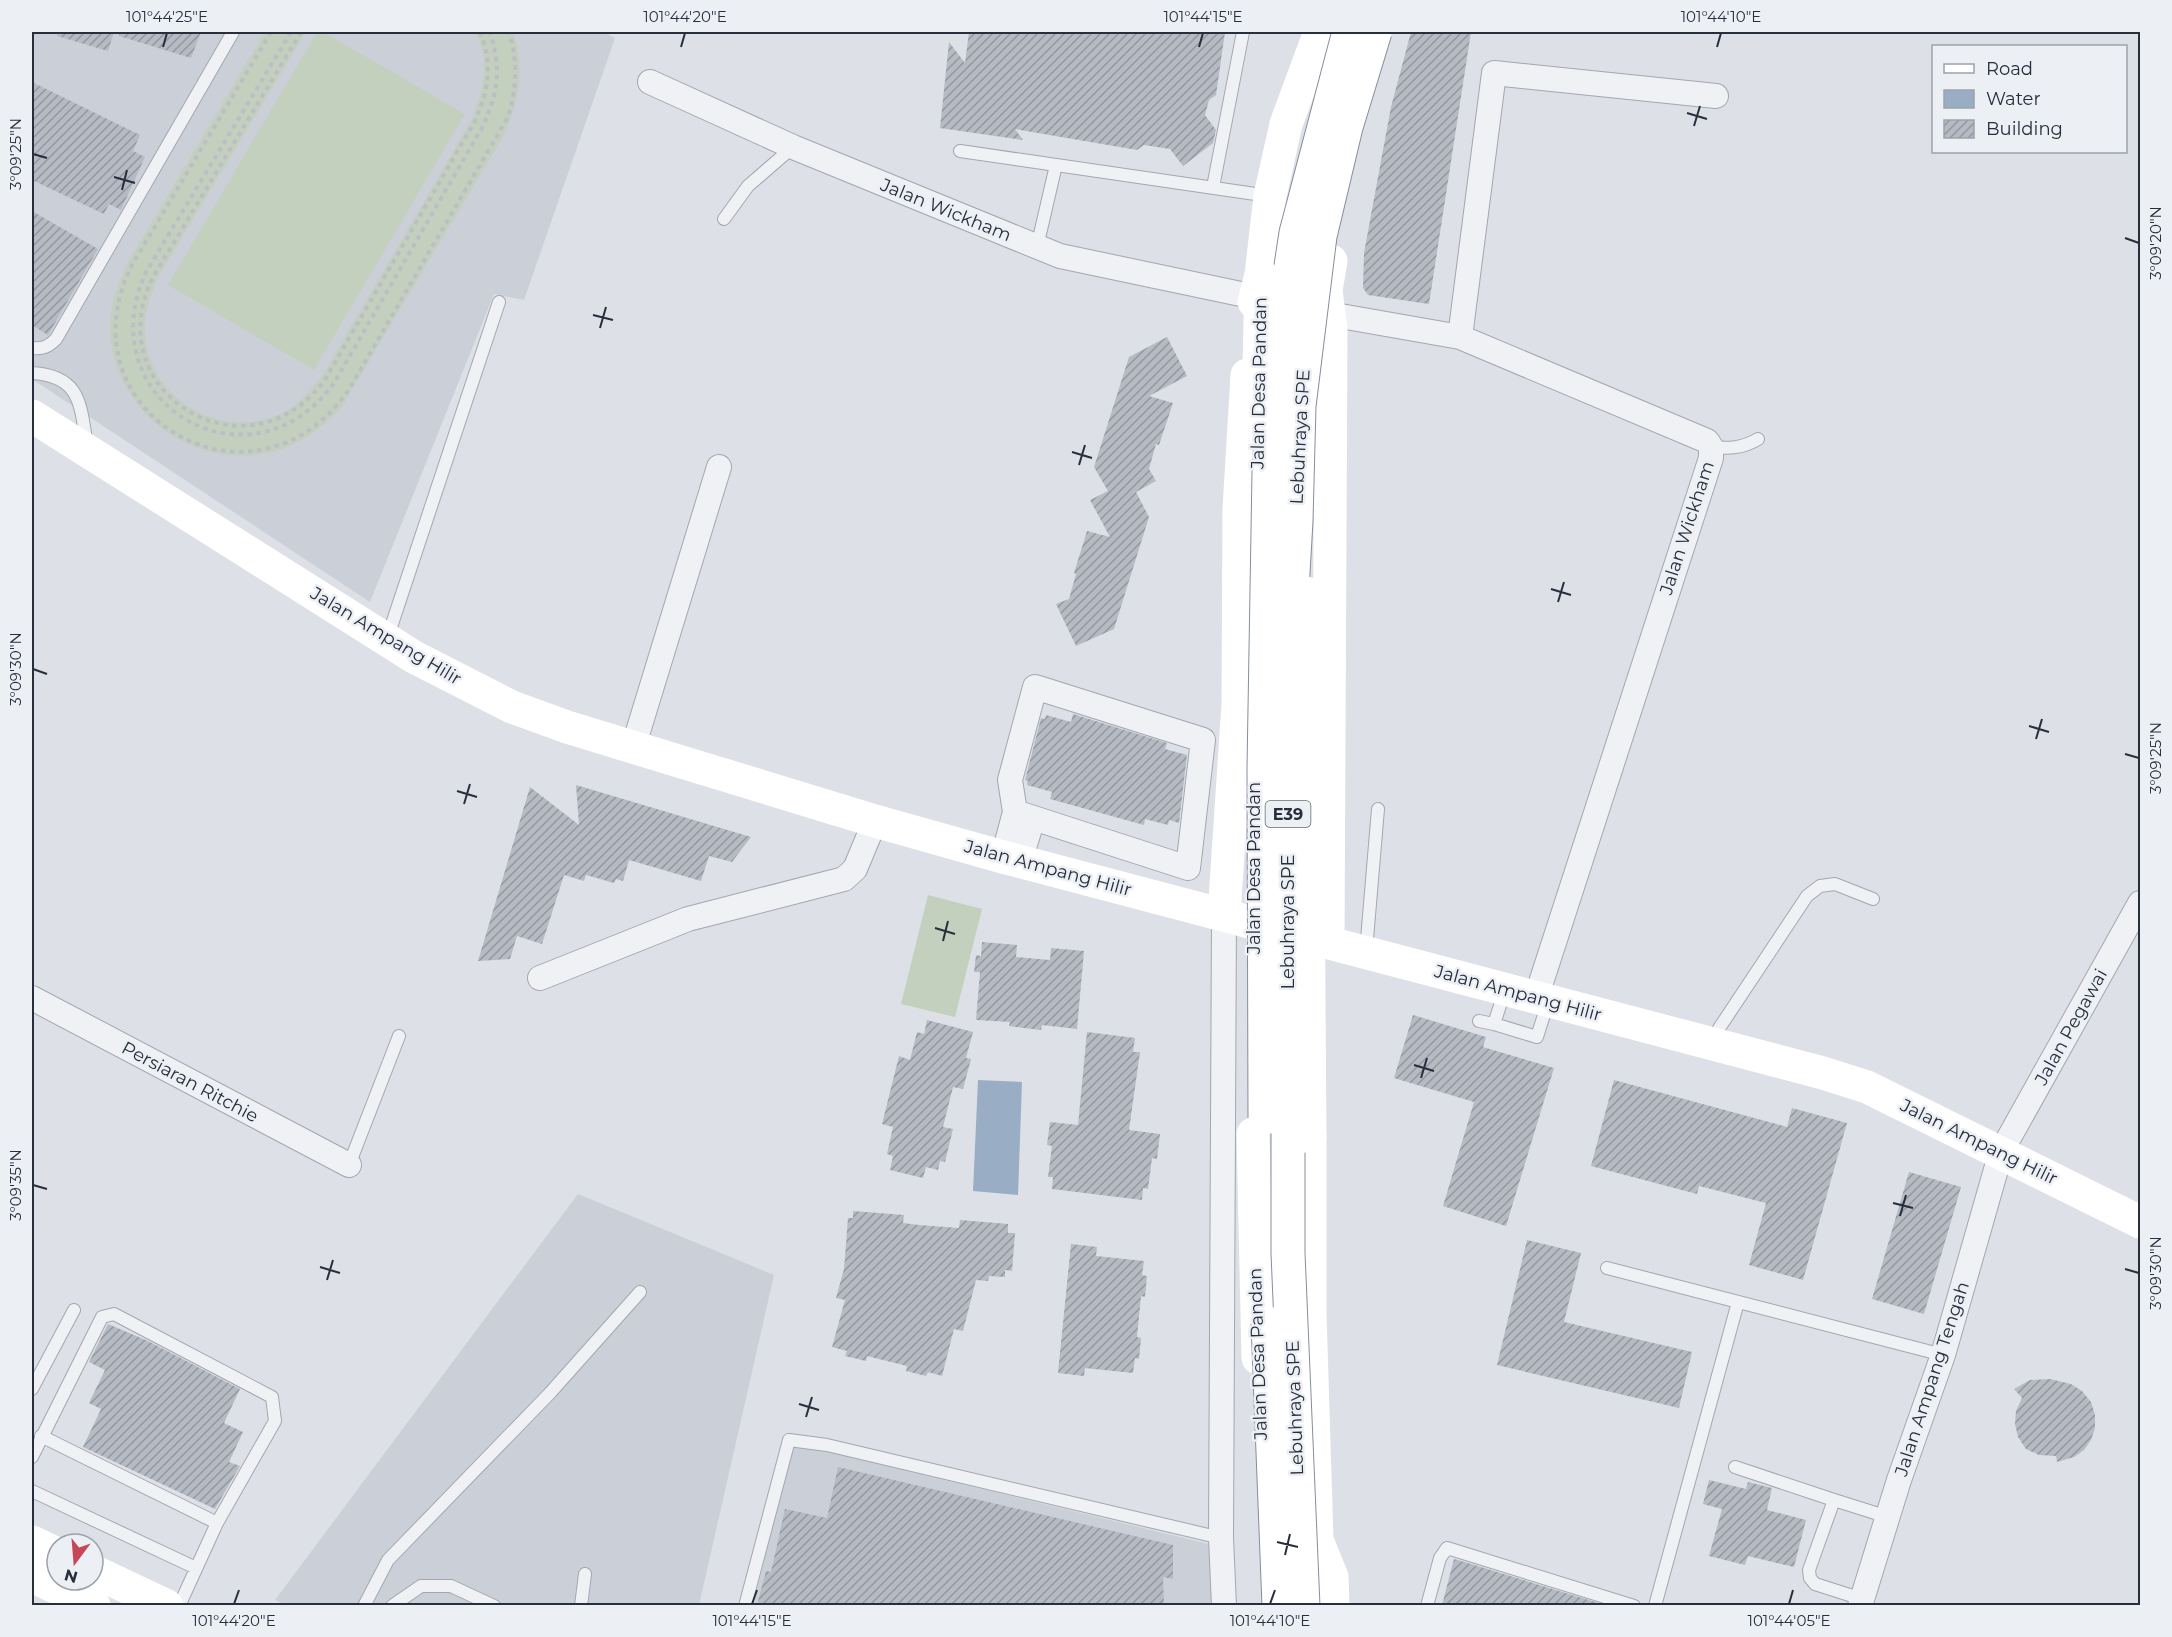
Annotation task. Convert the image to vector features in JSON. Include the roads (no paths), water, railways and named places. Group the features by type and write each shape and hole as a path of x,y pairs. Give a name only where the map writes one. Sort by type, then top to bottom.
{"main road":[{"path":"1224,915 1238,704 1239,508 1245,403 1270,196 1286,124 1320,32"},
{"name":"Lebuhraya SPE","path":"1279,1605 1265,1254 1264,768 1269,472 1275,371 1296,232 1349,32"},
{"name":"Lebuhraya SPE","path":"1303,1605 1288,1253 1288,658 1296,521 1299,406 1320,236 1346,127 1376,32"},
{"path":"1328,942 1331,329 1328,302 1340,196 1363,104 1386,32"},
{"name":"Jalan Desa Pandan","path":"1258,286 1254,565 1253,1134 1256,1314 1262,1462 1263,1605"},
{"path":"1328,302 1318,315 1305,604 1310,1313 1317,1540 1332,1577 1333,1605"},
{"name":"Jalan Ampang Hilir","path":"32,417 414,657 463,684 512,706 567,727 633,748 875,821 1823,1073 1867,1088 2140,1222"},
{"name":"Jalan Desa Pandan","path":"1262,1462 1273,1605"},
{"path":"32,1576 94,1605"},
{"path":"105,1577 167,1605"}],"street":[{"path":"1460,337 1494,73 1716,96"},
{"name":"Jalan Wickham","path":"650,82 793,147 1060,256 1258,286"},
{"name":"Jalan Wickham","path":"1328,302 1460,337 1707,441 1712,447 1711,458 1542,999"},
{"path":"633,748 719,467"},
{"path":"1011,859 1024,815 1010,780 1035,687 1203,740 1188,868 1024,815"},
{"path":"540,978 687,919 844,879 855,869 875,821"},
{"name":"Jalan Pegawai","path":"2001,1152 2140,903"},
{"path":"1224,915 1221,1538 1224,1605"},
{"name":"Persiaran Ritchie","path":"32,998 349,1166"},
{"name":"Jalan Ampang Tengah","path":"1861,1602 1943,1355 2001,1152"}],"lane":[{"path":"32,348 40,349 49,346 56,339 233,32"},
{"path":"1213,188 1243,32"},
{"path":"724,219 748,186 793,147"},
{"path":"960,151 1270,196"},
{"path":"1037,247 1056,165"},
{"path":"387,639 499,302"},
{"path":"32,373 48,374 60,378 76,394 88,451"},
{"path":"1712,447 1729,449 1741,447 1758,439"},
{"path":"1366,952 1378,809"},
{"path":"1709,1043 1808,896 1820,886 1835,884 1873,899"},
{"path":"1494,1024 1504,990"},
{"path":"1479,1021 1537,1037 1542,999"},
{"path":"349,1166 399,1036"},
{"path":"1607,1268 1943,1355"},
{"path":"364,1605 388,1560 550,1393 640,1292"},
{"path":"1654,1605 1738,1302"},
{"path":"32,1389 74,1310"},
{"path":"32,1457 102,1317 114,1314 272,1397 275,1421 217,1522 179,1605"},
{"path":"41,1436 217,1522"},
{"path":"745,1605 789,1440 827,1445 1221,1538"},
{"path":"1735,1467 1888,1517"},
{"path":"32,1491 196,1568"},
{"path":"1834,1500 1809,1570 1810,1578 1815,1584 1861,1602"},
{"path":"1427,1605 1440,1558 1447,1548 1634,1605"},
{"path":"581,1605 585,1574"},
{"path":"392,1605 422,1586 450,1586 495,1605"}],"water":[{"path":"978,1080 1022,1082 1018,1195 973,1191"}]}
